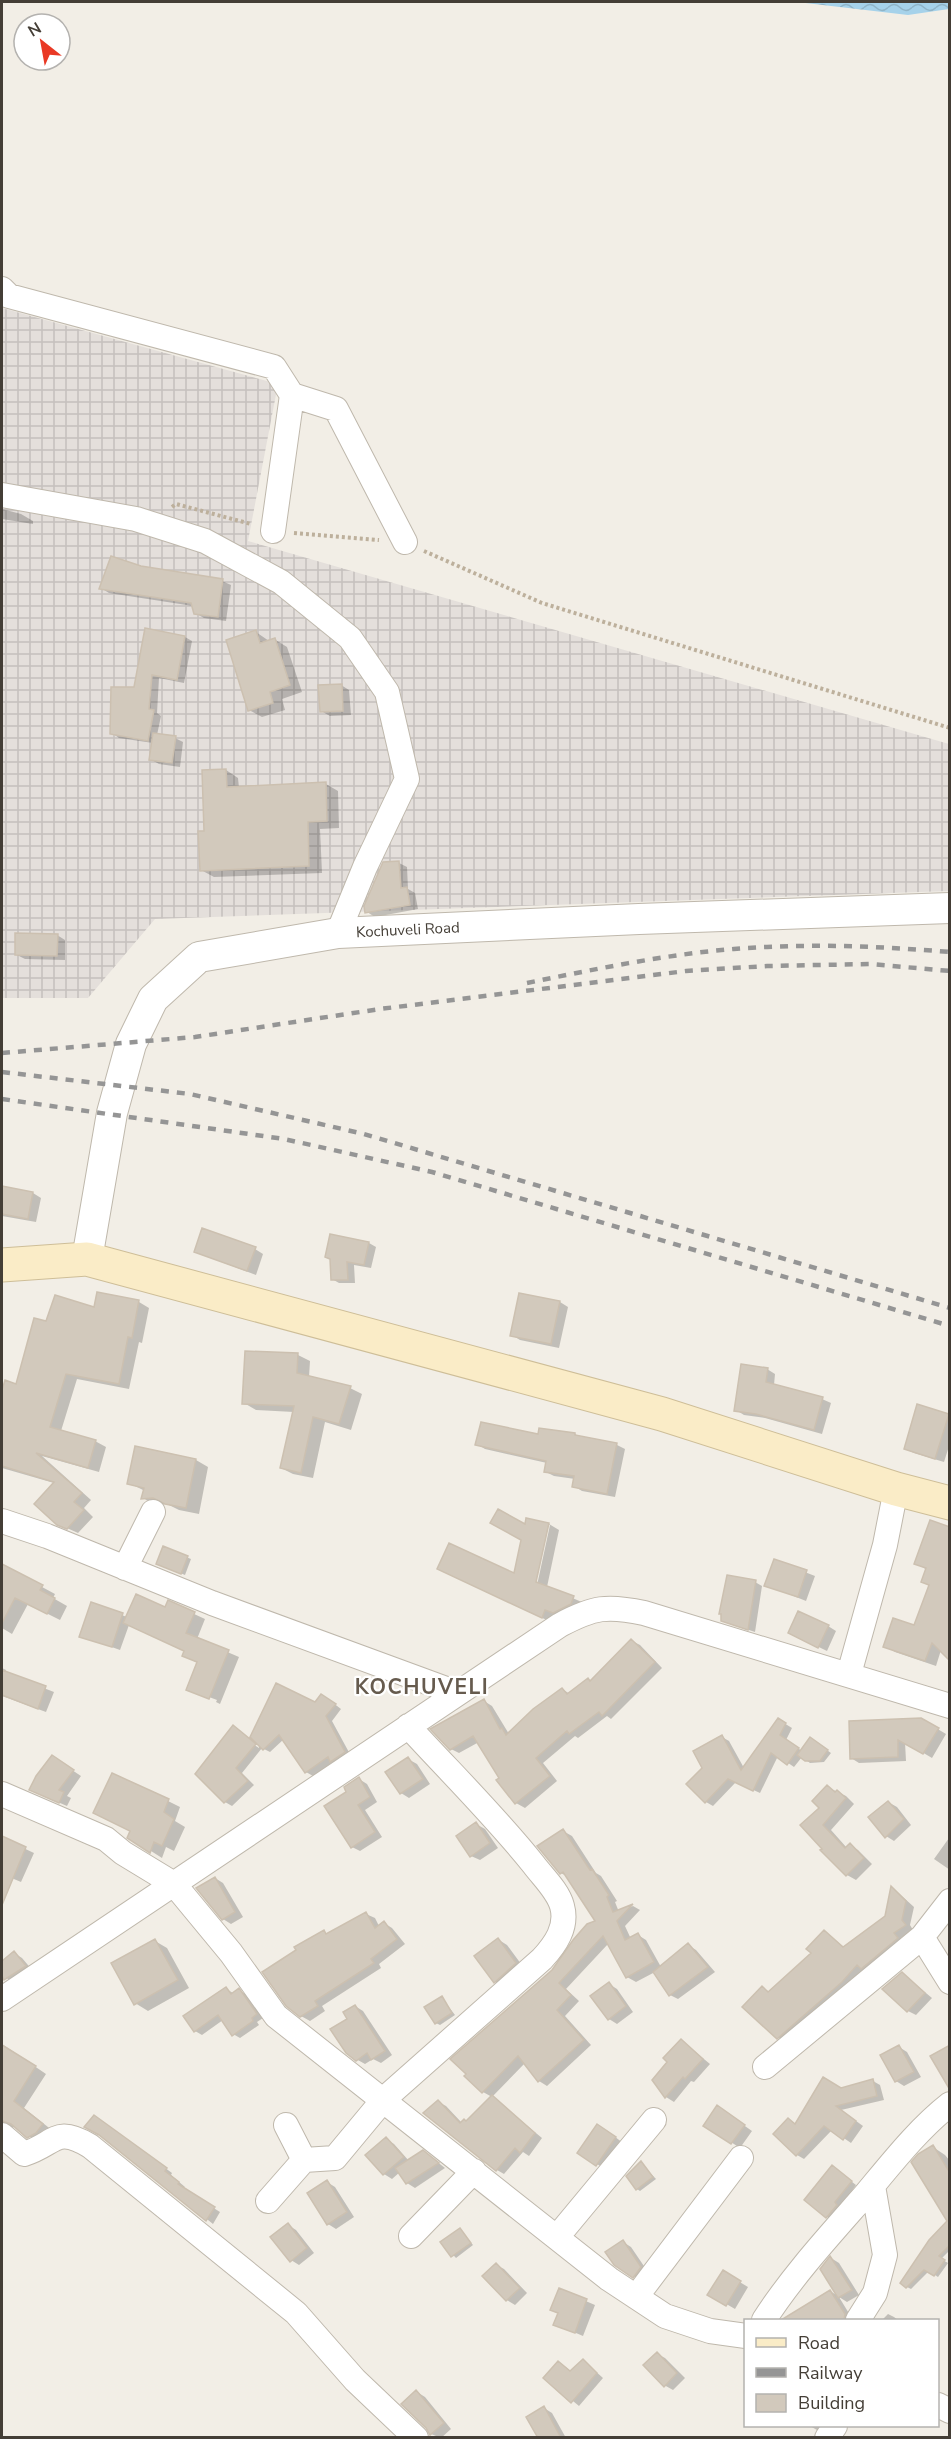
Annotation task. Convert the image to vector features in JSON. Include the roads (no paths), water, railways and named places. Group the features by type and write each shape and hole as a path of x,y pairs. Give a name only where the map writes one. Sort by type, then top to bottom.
{"main road":[{"path":"2,1265 87,1259 662,1414 896,1489 950,1503"}],"street":[{"path":"2,289 9,296 274,367 292,395 336,409 405,542"},
{"path":"273,531 292,395"},
{"path":"2,495 135,519 205,541 281,582 350,638 387,692 407,779 365,867 338,933"},
{"name":"Kochuveli Road","path":"87,1259 112,1113 131,1044 153,999 200,957 338,933 950,908"},
{"path":"849,1674 885,1545 896,1489"},
{"path":"125,1568 153,1512"},
{"path":"2,1521 212,1603 457,1693"},
{"path":"2,1999 457,1693 560,1625 581,1614 604,1607 644,1613 950,1706"},
{"path":"268,2201 304,2160 335,2158 384,2099 542,1959 556,1944 561,1929 562,1907 550,1886 519,1846 408,1726"},
{"path":"2,1794 106,1839 123,1853 174,1884 231,1953 276,2016 384,2099 609,2279 665,2316 710,2331 744,2336"},
{"path":"765,2067 922,1937 950,1901"},
{"path":"922,1937 950,1982"},
{"path":"765,2319 782,2292 906,2147 950,2103"},
{"path":"557,2237 654,2120"},
{"path":"286,2125 304,2160"},
{"path":"2,2135 24,2154 37,2150 58,2136 75,2137 90,2146 296,2313 355,2380 416,2438"},
{"path":"636,2297 741,2158"},
{"path":"411,2236 474,2171"},
{"path":"859,2319 874,2293 885,2255 873,2186"}],"water":[{"path":"797,2 949,2 949,9 908,15"}],"railway":[{"path":"527,983 646,960 737,949 836,946 950,952"},
{"path":"2,1053 195,1037 380,1009 686,971 767,966 870,964 950,971"},
{"path":"2,1072 190,1094 364,1134 950,1308"},
{"path":"2,1099 284,1139 432,1172 950,1326"}],"district":[{"name":"KOCHUVELI","path":"422,1687"}]}
